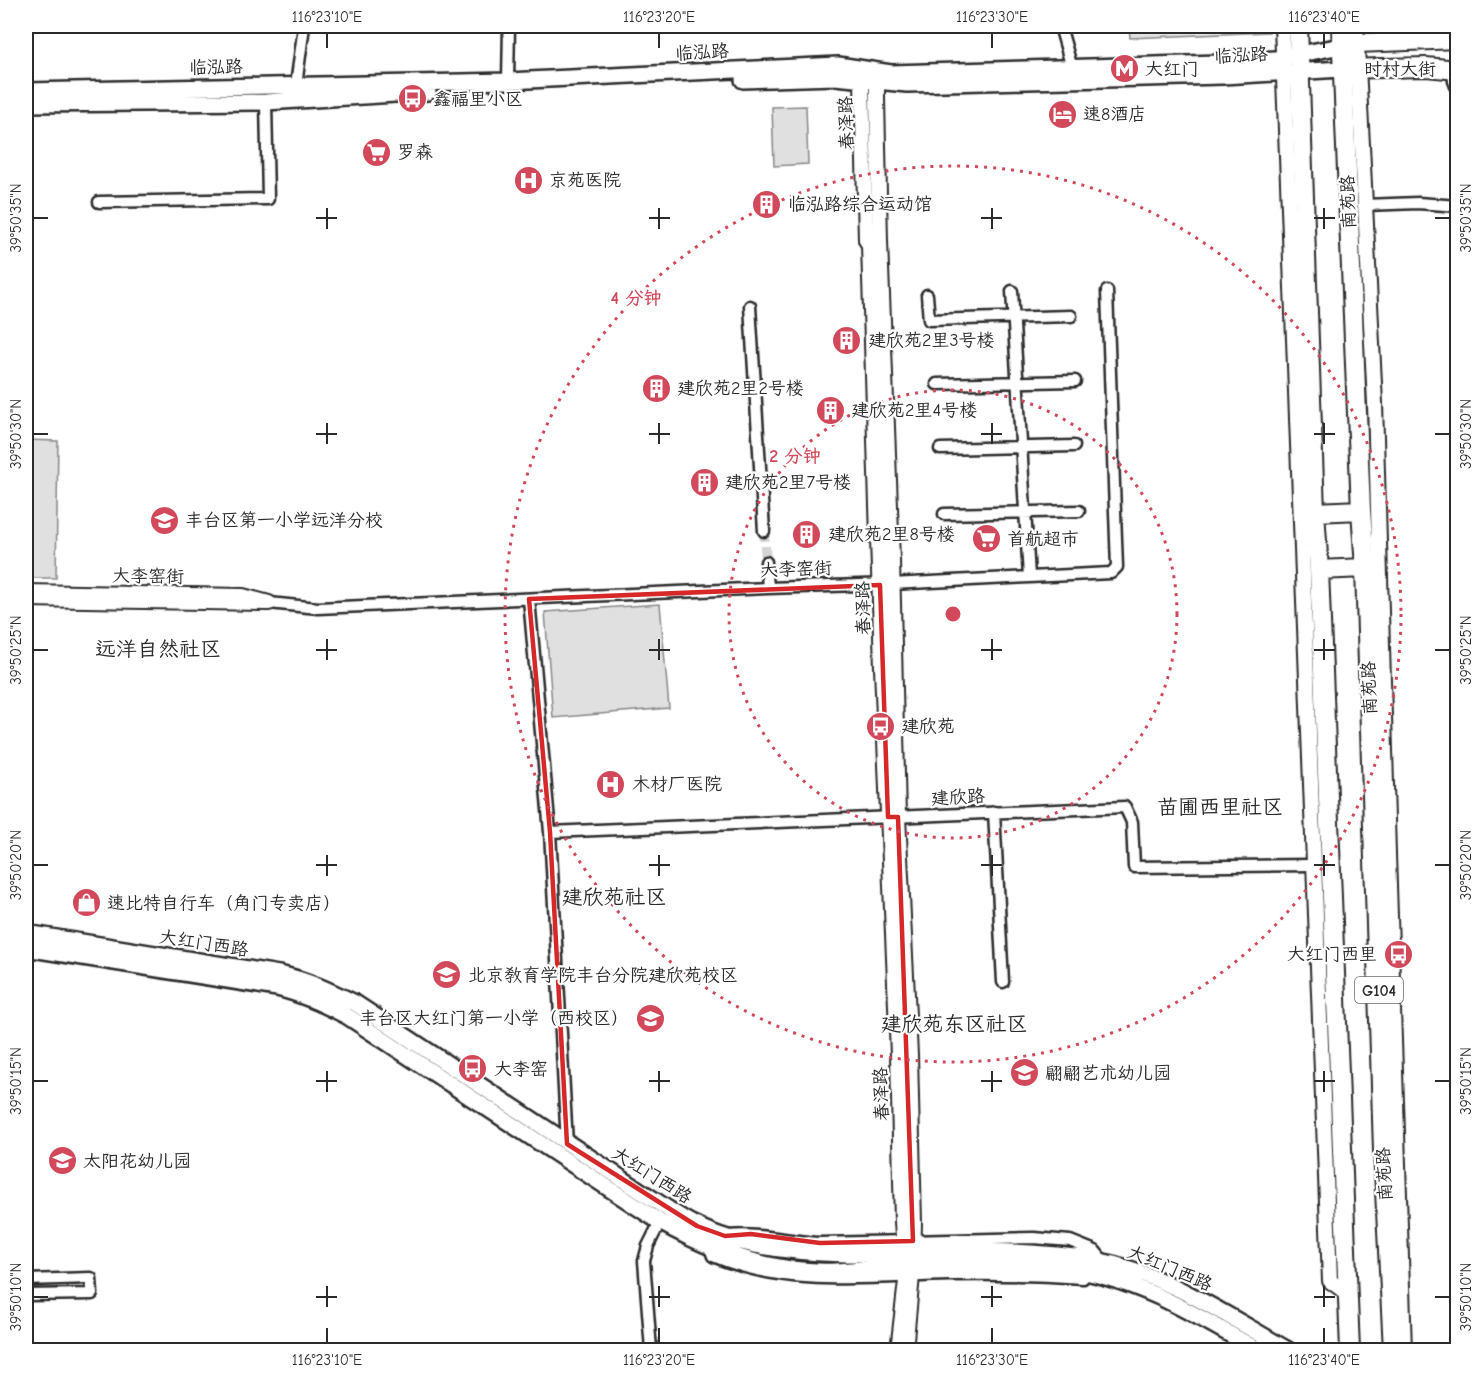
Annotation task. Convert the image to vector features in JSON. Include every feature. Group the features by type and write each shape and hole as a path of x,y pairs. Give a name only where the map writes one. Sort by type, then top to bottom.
{"main road":[{"name":"G104","path":"1298,26 1291,64 1319,570 1350,1350"},
{"name":"南苑路","path":"1341,26 1351,38 1361,510 1374,829 1383,1151 1393,1350"},
{"name":"临泓路","path":"26,91 508,81 838,65 870,78 891,73 1218,63 1275,59 1291,64 1351,38"},
{"name":"时村大街","path":"1351,38 1458,39"},
{"name":"临泓路","path":"26,104 266,102 519,87 835,77 870,78 907,84 1291,64 1350,69"},
{"name":"时村大街","path":"1350,69 1425,67 1455,70"},
{"path":"1315,513 1361,510"},
{"path":"1319,570 1365,568"},
{"name":"大红门西路","path":"26,933 304,980 355,1003 687,1221 725,1236 760,1246 803,1251 1062,1268 1113,1279 1162,1298 1257,1350"},
{"name":"大红门西路","path":"26,948 277,988 317,1001 347,1016 660,1222 710,1248 757,1263 806,1274 843,1272 909,1258 1056,1255 1105,1262 1129,1268 1168,1284 1288,1350"}],"street":[{"path":"296,85 304,26"},
{"path":"508,81 509,26"},
{"path":"1060,26 1072,68"},
{"path":"1282,26 1291,64 1314,865 1330,1281 1347,1293"},
{"path":"1350,69 1365,205 1380,533 1404,1350"},
{"path":"1455,70 1458,91"},
{"name":"春泽路","path":"870,78 880,247 892,560 886,585 893,817 910,1055 909,1258 905,1350"},
{"path":"99,202 268,199 266,102"},
{"path":"1365,205 1418,203 1458,206"},
{"path":"1012,291 1029,577"},
{"name":"大李窑街","path":"26,599 269,603 318,608 886,585 1111,573 1118,567 1107,291"},
{"path":"927,295 929,320 1071,316"},
{"path":"750,306 764,531"},
{"path":"937,384 1075,381"},
{"path":"940,449 1074,446"},
{"path":"944,514 1079,511"},
{"path":"766,562 768,588"},
{"name":"大李窑街","path":"26,592 243,596 269,603"},
{"path":"529,599 550,832 567,1144"},
{"name":"建欣路","path":"550,832 1125,807 1132,822 1134,867 1314,865"},
{"path":"994,812 1003,982"},
{"path":"1374,829 1388,854"},
{"path":"1383,1151 1396,1102"},
{"path":"651,1350 644,1261 648,1246 660,1222"},
{"name":"春泽路","path":"898,1350 909,1258"},
{"path":"26,1280 91,1278 92,1294 26,1295"}],"highlighted area":[{"path":"880,585 888,817 898,817 913,1241 820,1243 751,1234 725,1236 697,1226 567,1144 550,832 529,599"}],"shaded area":[{"path":"1129,26 1269,26 1269,32 1130,38"},
{"path":"806,106 808,164 774,166 772,107"},
{"path":"26,440 58,441 56,578 26,578"},
{"path":"660,604 669,708 553,718 545,612"}],"tunnel":[{"path":"764,531 766,562"}],"place":[{"name":"大红门","path":"1124,69"},
{"name":"鑫福里小区","path":"412,99"},
{"name":"速8酒店","path":"1062,114"},
{"name":"罗森","path":"376,152"},
{"name":"京苑医院","path":"528,180"},
{"name":"临泓路综合运动馆","path":"767,204"},
{"name":"建欣苑2里3号楼","path":"847,340"},
{"name":"建欣苑2里2号楼","path":"656,388"},
{"name":"建欣苑2里4号楼","path":"830,410"},
{"name":"建欣苑2里7号楼","path":"704,482"},
{"name":"丰台区第一小学远洋分校","path":"164,520"},
{"name":"建欣苑2里8号楼","path":"807,534"},
{"name":"首航超市","path":"986,539"},
{"name":"建欣苑","path":"880,726"},
{"name":"木材厂医院","path":"611,784"},
{"name":"速比特自行车（角门专卖店）","path":"86,903"},
{"name":"大红门西里","path":"1398,954"},
{"name":"北京教育学院丰台分院建欣苑校区","path":"447,975"},
{"name":"丰台区大红门第一小学（西校区）","path":"650,1018"},
{"name":"大李窑","path":"473,1069"},
{"name":"翩翩艺术幼儿园","path":"1024,1073"},
{"name":"太阳花幼儿园","path":"62,1161"}],"district":[{"name":"远洋自然社区","path":"158,649"},
{"name":"苗圃西里社区","path":"1220,807"},
{"name":"建欣苑社区","path":"614,897"},
{"name":"建欣苑东区社区","path":"954,1024"}]}
